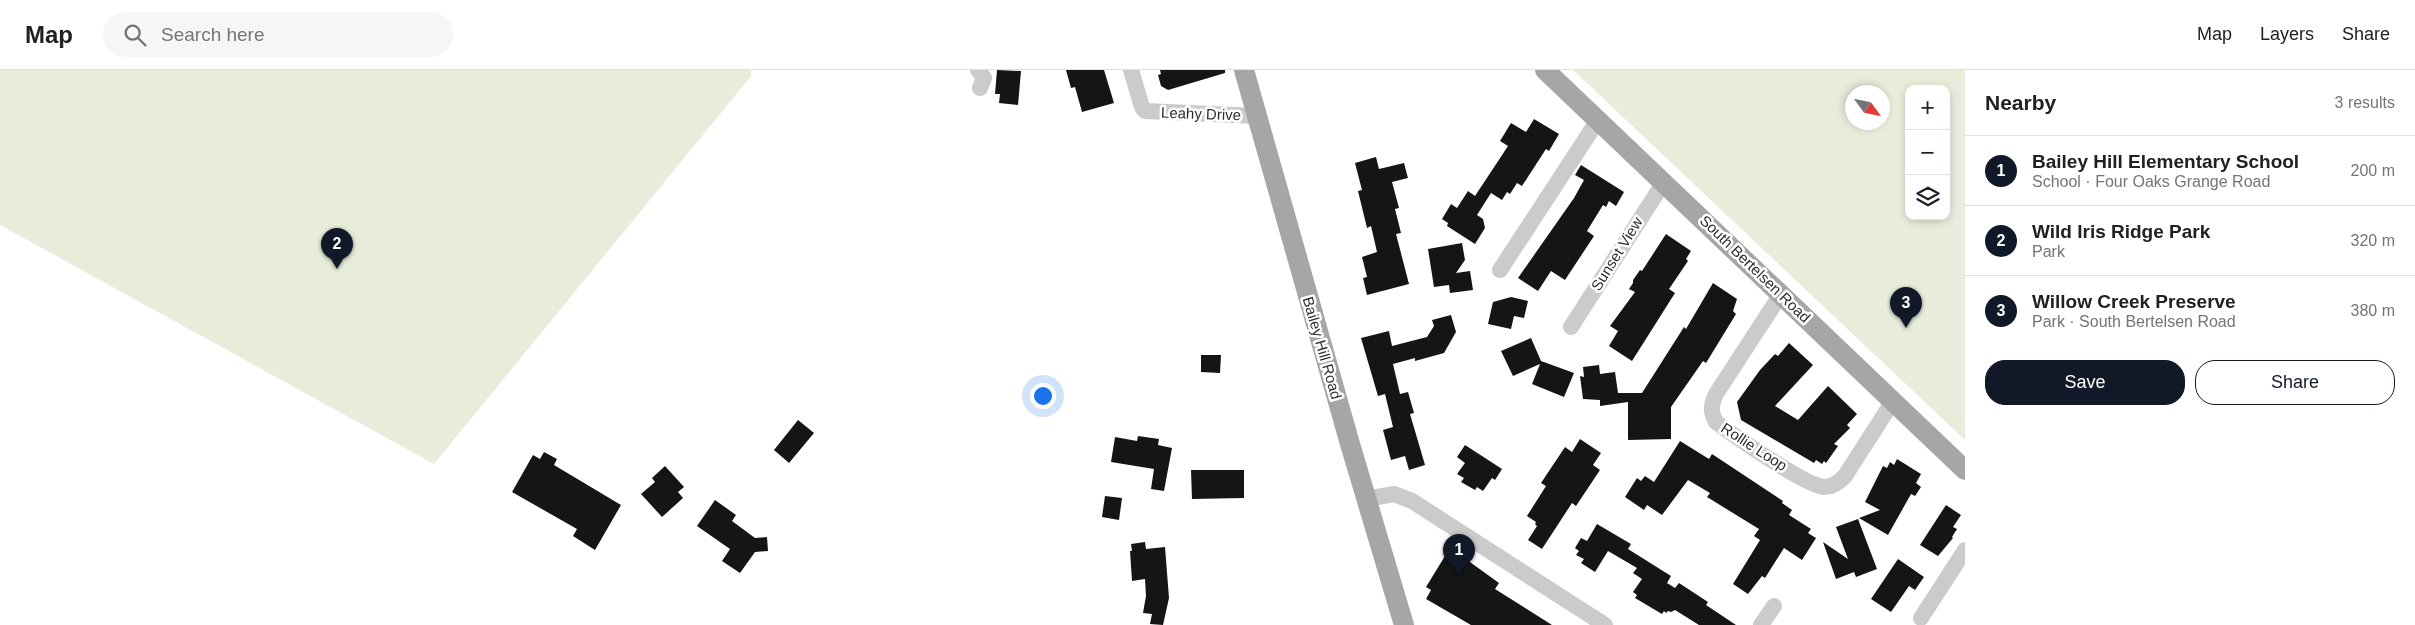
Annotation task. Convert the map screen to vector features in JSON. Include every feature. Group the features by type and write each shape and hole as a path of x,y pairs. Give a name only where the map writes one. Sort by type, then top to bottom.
{"main road":[{"name":"Bailey Hill Road","path":"1244,70 1404,625"},
{"name":"South Bertelsen Road","path":"1545,70 1965,470"}],"street":[{"path":"978,70 984,78 980,88"},
{"name":"Leahy Drive","path":"1131,70 1142,107 1145,111 1256,116"},
{"path":"1500,270 1598,120"},
{"name":"Sunset View","path":"1571,327 1664,182"},
{"name":"Rollie Loop","path":"1782,294 1716,394 1711,404 1711,413 1716,422 1809,482 1827,487 1837,483 1845,476 1893,401"},
{"path":"1366,498 1394,494 1412,501 1605,625"},
{"path":"1921,618 1965,550"},
{"path":"1761,625 1774,606"}],"green space":[{"path":"0,70 751,70 751,76 434,464 0,225"},
{"path":"1573,70 1965,70 1965,440"}],"building":[{"path":"997,70 1021,71 1018,105 999,103 1000,94 995,94"},
{"path":"1066,70 1104,70 1114,103 1082,112 1075,87 1071,88"},
{"path":"1160,70 1225,70 1225,73 1168,90 1161,86 1158,75 1161,74"},
{"path":"1534,119 1559,134 1549,151 1546,149 1522,186 1517,183 1510,194 1507,192 1502,200 1491,193 1477,215 1483,219 1485,228 1475,244 1447,226 1448,223 1442,219 1451,204 1457,208 1468,191 1475,196 1508,146 1500,141 1511,123 1526,132"},
{"path":"1376,157 1379,169 1404,163 1408,178 1392,182 1399,208 1395,209 1401,233 1396,234 1409,284 1367,295 1363,278 1367,277 1362,257 1377,252 1371,226 1367,228 1358,191 1362,190 1355,163"},
{"path":"1581,165 1624,192 1616,206 1609,201 1606,207 1603,205 1587,231 1594,236 1565,280 1551,271 1538,291 1518,278 1574,198 1584,180 1575,175"},
{"path":"1666,234 1691,251 1686,259 1688,261 1669,289 1675,293 1632,361 1609,346 1618,331 1610,326 1635,292 1629,289 1633,280 1640,270 1642,271"},
{"path":"1462,243 1465,260 1456,273 1470,271 1473,290 1450,293 1449,285 1434,287 1428,249"},
{"path":"1713,283 1737,299 1733,311 1736,314 1706,363 1703,361 1671,407 1671,439 1628,440 1628,402 1600,406 1600,400 1583,399 1580,376 1584,377 1583,367 1599,365 1600,374 1615,372 1618,393 1642,393 1684,327 1686,329"},
{"path":"1511,297 1528,301 1524,318 1514,316 1511,329 1488,324 1493,302"},
{"path":"1451,315 1456,332 1444,353 1415,361 1415,358 1393,364 1400,394 1408,392 1414,413 1410,414 1425,465 1409,470 1405,456 1391,460 1383,430 1393,427 1385,394 1378,396 1361,338 1389,331 1392,346 1427,337 1434,326 1432,320"},
{"path":"1531,338 1541,361 1574,373 1564,397 1532,384 1540,364 1513,376 1501,351"},
{"path":"1789,343 1813,365 1775,406 1798,420 1828,386 1857,414 1847,425 1850,428 1834,444 1838,446 1826,463 1824,461 1822,464 1816,460 1814,463 1741,420 1737,402 1760,370 1775,354 1778,356"},
{"path":"1201,355 1221,355 1220,373 1201,372"},
{"path":"798,420 814,433 789,463 774,450"},
{"path":"1138,436 1159,439 1158,445 1172,448 1164,491 1151,489 1154,469 1111,462 1115,437 1137,441"},
{"path":"1580,439 1601,453 1593,465 1600,470 1576,506 1572,503 1542,549 1528,540 1537,526 1536,522 1527,516 1546,486 1541,483 1565,447 1572,452"},
{"path":"1680,441 1709,459 1712,454 1783,501 1782,503 1792,510 1789,515 1811,529 1808,533 1816,538 1802,560 1784,548 1765,578 1762,576 1748,594 1733,584 1760,540 1754,536 1759,529 1707,497 1710,493 1688,480 1662,515 1647,505 1644,510 1625,497 1637,478 1641,481 1645,476 1654,482"},
{"path":"1465,445 1502,469 1495,480 1492,478 1483,491 1477,487 1475,490 1461,482 1464,478 1457,474 1465,463 1457,457"},
{"path":"544,452 557,459 554,465 621,505 595,550 573,536 577,529 512,492 533,455 540,459"},
{"path":"1897,459 1921,474 1916,483 1921,487 1915,496 1911,494 1888,535 1859,518 1880,510 1865,502 1883,466 1887,468 1890,462 1894,465"},
{"path":"665,466 684,487 678,492 683,498 662,517 641,494 655,482 652,478"},
{"path":"1191,470 1244,470 1244,498 1192,499"},
{"path":"1105,496 1122,498 1119,520 1102,517"},
{"path":"715,500 736,515 732,521 755,538 767,537 768,551 755,552 740,573 722,561 730,549 697,526"},
{"path":"1946,505 1961,515 1953,527 1957,529 1953,538 1938,556 1920,545"},
{"path":"1858,519 1877,569 1856,577 1854,572 1836,579 1823,542 1848,559 1836,527"},
{"path":"1597,524 1631,544 1628,549 1671,576 1667,583 1675,588 1679,583 1708,602 1706,605 1736,625 1699,625 1675,610 1666,613 1664,611 1662,614 1635,598 1637,595 1633,592 1642,579 1633,573 1637,568 1608,551 1595,572 1581,563 1584,559 1576,555 1579,551 1575,548 1581,538 1587,541"},
{"path":"1145,542 1146,549 1165,547 1169,598 1163,625 1150,624 1152,614 1143,613 1146,596 1145,579 1132,581 1131,544"},
{"path":"1456,552 1499,583 1495,589 1552,625 1471,625 1426,599 1431,590 1426,587 1445,556 1450,560"},
{"path":"1898,559 1924,577 1915,590 1909,586 1891,612 1871,599"}],"place":[{"name":"Wild Iris Ridge Park","path":"337,269"},
{"name":"Willow Creek Preserve","path":"1906,328"},
{"name":"Bailey Hill Elementary School","path":"1459,575"}]}
